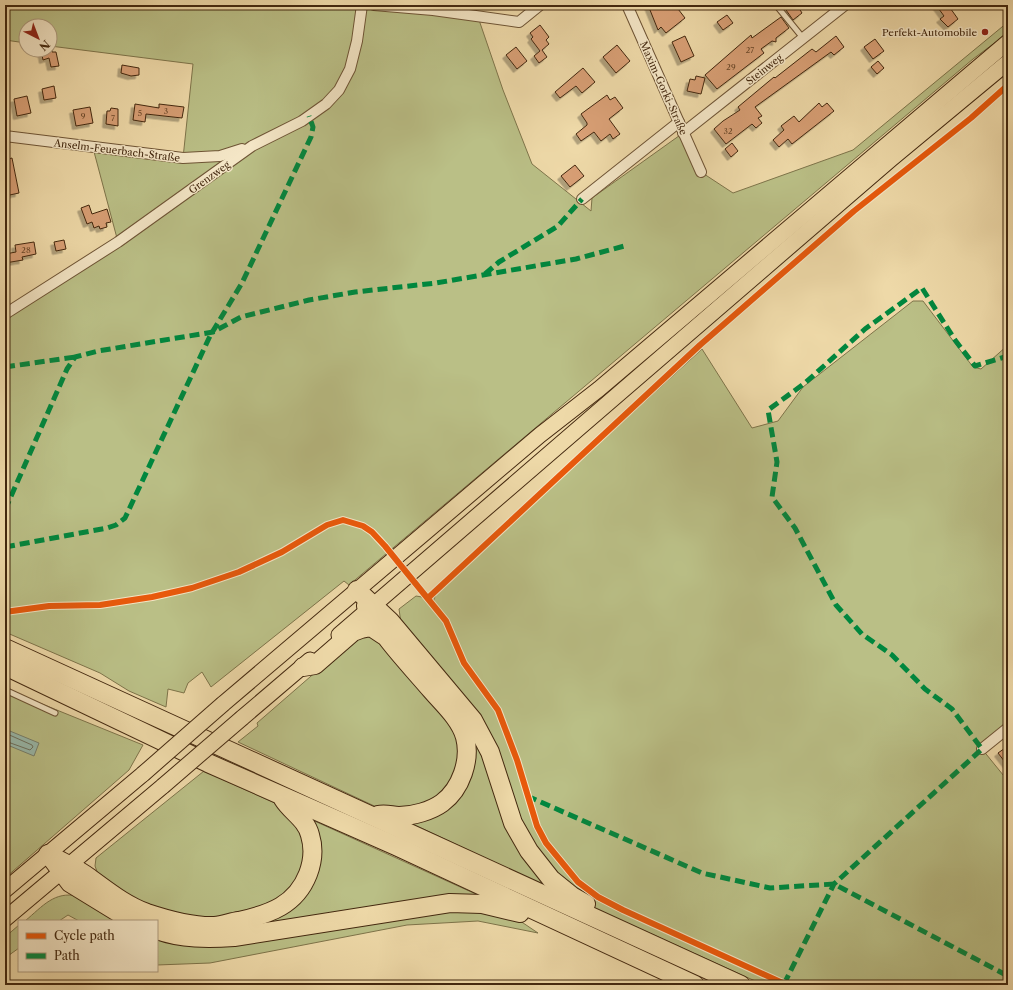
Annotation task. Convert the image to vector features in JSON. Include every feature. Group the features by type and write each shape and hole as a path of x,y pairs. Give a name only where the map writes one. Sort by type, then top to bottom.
{"highway":[{"path":"357,590 370,607 383,635"},
{"path":"370,607 395,627 473,720 490,752 513,823 529,851 540,866 551,879 572,896 653,944"},
{"path":"303,667 315,665 353,632 361,628 371,627 383,635 453,716 464,737 466,756 464,772 455,790 442,803 425,811 410,815 398,816 383,814 375,817"},
{"path":"5,648 224,750 375,817 741,985"},
{"path":"5,666 202,760 558,921 694,985"},
{"path":"64,869 89,877 135,908 184,923 216,926 272,912 287,904 298,893 305,883 313,856 310,834 303,821 286,805 279,794"},
{"path":"48,854 64,869 70,883 130,920"},
{"path":"158,930 181,936 207,938 234,937 450,903 482,904 518,912 540,920 558,921"}],"main road":[{"path":"5,890 540,435 599,389 1008,42"},
{"path":"5,920 303,667 370,607 546,459 588,420 891,159 1008,62"}],"street":[{"name":"Grenzweg","path":"5,314 118,242 252,146 302,121 326,104 339,90 350,69 357,41 362,5"},
{"path":"374,5 433,10 519,22 540,5"},
{"name":"Maxim-Gorki-Straße","path":"627,5 701,172"},
{"name":"Steinweg","path":"683,133 845,5"},
{"path":"582,200 679,122"},
{"name":"Anselm-Feuerbach-Straße","path":"5,136 183,158 220,156 252,146"},
{"path":"982,749 1008,728"}],"lane":[{"path":"776,5 803,38"},
{"path":"5,690 54,713"}],"green space":[{"path":"5,5 374,5 478,17 503,90 532,164 591,211 592,198 683,133 701,172 733,193 853,150 1008,22 1008,33 973,59 349,585 344,581 211,687 202,672 188,683 184,693 168,689 166,707 129,691 100,673 5,632 5,314 118,242 93,148 183,158 193,64 58,47 58,18 18,18 18,42 5,40"},
{"path":"913,301 923,301 973,367 981,369 1008,345 1008,727 982,749 1008,781 1008,985 764,985 517,873 238,742 258,726 257,723 356,637 401,623 399,609 416,596 428,598 433,604 436,594 446,582 702,349 752,428 778,421 803,387"},
{"path":"5,689 143,745 129,770 5,878"},
{"path":"204,771 489,900 538,933 478,921 407,925 210,963 158,965 158,920 77,920 68,915 60,920 26,920 43,905 55,898 70,895 78,896 98,874 95,866 96,858"},
{"path":"18,926 18,949 5,958 5,937"}],"water":[{"path":"5,729 39,743 34,756 5,744"}],"building":[{"path":"648,5 675,5 685,18 666,33 661,27 658,30"},
{"path":"793,5 797,5 802,13 793,20 786,10"},
{"path":"936,5 948,5 958,19 948,27 940,19 944,16"},
{"path":"727,15 733,23 723,30 717,22"},
{"path":"781,17 789,28 776,38 776,42 772,41 761,49 764,53 717,89 705,75 751,35 752,38"},
{"path":"540,25 549,37 546,40 549,44 542,50 547,57 539,63 534,56 540,51 531,39 533,37 530,33"},
{"path":"685,36 694,56 681,62 672,42"},
{"path":"836,36 844,47 834,55 831,52 755,107 762,116 758,118 762,123 756,128 752,124 726,144 714,129 740,110 738,107 774,77 775,78 812,49 816,52"},
{"path":"875,39 884,51 873,59 864,47"},
{"path":"617,45 630,61 616,73 603,57"},
{"path":"516,47 527,61 517,69 506,55"},
{"path":"49,58 57,58 59,66 51,67"},
{"path":"878,61 884,68 877,74 871,67"},
{"path":"122,65 139,68 139,75 131,76 121,73"},
{"path":"583,68 595,82 582,93 576,86 560,98 555,92"},
{"path":"696,76 705,78 701,94 687,91 690,79 695,80"},
{"path":"54,86 56,98 44,100 42,89"},
{"path":"607,95 610,100 615,97 623,108 609,119 620,134 613,139 610,134 601,141 594,132 581,141 576,134 587,125 587,123 581,114"},
{"path":"27,96 31,113 17,116 14,99"},
{"path":"819,103 822,107 827,103 834,111 792,144 788,139 779,147 773,140 784,130 781,126 794,116 799,122"},
{"path":"135,104 159,108 159,104 184,107 182,118 146,114 145,122 133,120"},
{"path":"90,107 93,123 76,126 73,110"},
{"path":"111,108 118,109 118,126 106,124 107,111 110,111"},
{"path":"732,143 738,151 731,157 725,149"},
{"path":"12,158 19,193 5,196 5,160"},
{"path":"575,165 584,176 570,187 561,176"},
{"path":"89,205 92,214 107,209 111,222 106,223 107,227 100,229 99,226 94,228 92,222 87,224 81,208"},
{"path":"64,240 66,249 56,251 54,242"},
{"path":"34,242 36,254 22,257 23,260 5,263 5,254 16,252 15,245"},
{"path":"1008,746 1008,766 998,753"}],"marked path":[{"path":"5,547 107,528 116,525 125,518 210,336 242,283 311,137 313,127 309,116"},
{"path":"485,274 499,262 558,226 582,199"},
{"path":"5,510 67,369 75,357 98,351 213,332 241,317 309,300 355,292 436,283 576,259 628,245"},
{"path":"784,984 834,884 982,749 952,709 925,689 892,655 862,634 836,605 795,528 772,497 777,462 768,410 805,383 865,329 922,288 955,340 975,366 1008,356"},
{"path":"5,367 75,357"},
{"path":"527,796 702,873 770,888 834,884 1008,976"}],"cycle path":[{"path":"428,598 700,345 854,211 971,118 1008,85"},
{"path":"5,612 49,606 100,605 152,597 192,588 239,572 282,552 327,525 343,520 363,526 372,532 385,546 446,621 464,663 498,710 517,760 537,826 546,843 578,882 598,897 623,910 787,985"}],"place":[{"name":"Perfekt-Automobile","path":"985,32"}]}
